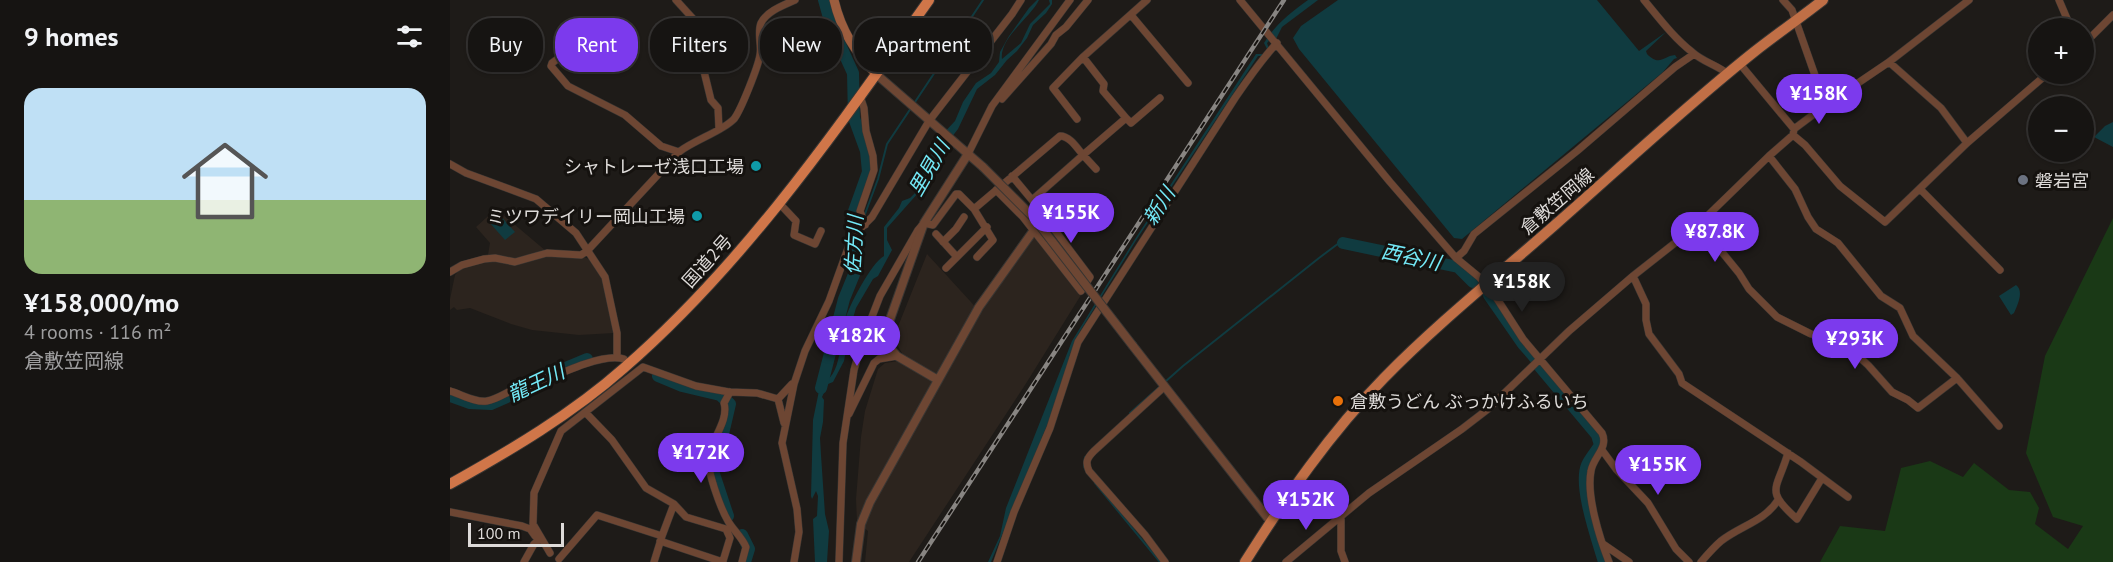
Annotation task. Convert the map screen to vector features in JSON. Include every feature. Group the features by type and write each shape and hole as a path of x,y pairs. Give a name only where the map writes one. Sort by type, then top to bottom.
{"highway":[{"name":"国道2号","path":"450,484 542,429 593,393 663,332 719,275 779,203 851,109 929,0"}],"main road":[{"path":"834,0 852,46 876,74"},
{"name":"倉敷笠岡線","path":"1245,562 1270,521 1332,436 1409,354 1485,284 1728,74 1823,0"}],"street":[{"path":"676,0 696,22 700,55 711,100 718,108 719,129"},
{"path":"450,272 462,265 484,259 495,258 515,262 547,253 582,255 679,153 691,143 734,119 760,56 759,33 762,22 776,9 795,0"},
{"path":"794,562 799,532 782,443 795,379 805,351 829,301 852,237 872,217 894,177 1021,0"},
{"path":"839,562 843,443 854,370 867,326 880,296 911,241 924,223 992,105 1070,0"},
{"path":"992,105 998,104 1088,0"},
{"path":"1077,119 1053,88 1083,57 1147,0"},
{"path":"1240,0 1390,182 1456,258 1485,284 1524,339 1602,433 1605,439 1602,450 1591,468 1590,482 1594,512 1609,562"},
{"path":"1644,0 1671,32 1694,54 1720,67 1728,74"},
{"path":"1783,0 1792,10 1817,81 1830,102"},
{"path":"1286,562 1382,484 1488,409 1569,331 1633,276 1700,224 1794,132 1830,102 1888,62 1968,0"},
{"path":"2059,0 2067,18"},
{"path":"1131,15 1188,83"},
{"path":"2094,34 2113,15"},
{"path":"997,562 1014,512 1050,429 1078,342 1224,114 1257,65 1277,43"},
{"path":"1456,258 1464,251 1474,234 1577,151 1675,67 1694,54"},
{"path":"1083,57 1104,84 1103,91 1131,123 1160,98"},
{"path":"1888,62 1941,108 1967,143"},
{"path":"1740,64 1840,186 1885,222 1921,190 1967,143 2036,84"},
{"path":"555,72 568,86 625,115 661,146 679,153"},
{"path":"876,74 983,167 1034,218 1270,521"},
{"path":"859,97 864,108 874,170 861,211 862,227"},
{"path":"1032,200 1126,118"},
{"path":"974,209 1060,136 1064,136 1096,169"},
{"path":"1769,156 1795,189 1816,229 1838,243 1881,296 1900,308 1913,336 1958,378 1999,426"},
{"path":"450,164 466,173 536,199 576,233 605,277 620,358 589,363 532,386 524,385 487,401 472,399 450,391"},
{"path":"996,190 1034,230 1080,291 1090,277 1012,176"},
{"path":"1921,190 2000,270"},
{"path":"924,223 933,225 956,194 960,194 987,227 993,240 977,257"},
{"path":"779,203 796,221 794,235 815,243 821,231"},
{"path":"856,562 859,534 865,514 978,307 1044,216"},
{"path":"943,242 956,230 964,217"},
{"path":"924,223 888,328 891,348 897,356 938,380"},
{"path":"1700,224 1749,289 1777,317 1810,334 1829,339 1834,338 1868,365 1892,392 1918,408 1958,378"},
{"path":"946,268 987,227"},
{"path":"936,234 957,257"},
{"path":"1633,276 1646,304 1649,334 1679,375 1682,384 1788,453 1848,497"},
{"path":"848,416 874,363 879,359 897,356"},
{"path":"550,553 533,524 536,485 561,430 643,367 728,397 757,393 778,399"},
{"path":"778,399 795,379"},
{"path":"1162,385 1094,451 1086,464 1165,562"},
{"path":"728,397 720,432 710,452 708,463 726,518 746,547 742,562"},
{"path":"778,399 784,426"},
{"path":"450,512 527,527 550,553 563,560 597,515 723,561 730,538 726,529 686,517 675,504 646,488 612,440 586,413"},
{"path":"1602,450 1616,469 1648,503 1676,549 1689,562"},
{"path":"1788,453 1774,490 1778,500 1797,519 1822,478"},
{"path":"1701,562 1720,542 1744,525 1772,510 1778,500"},
{"path":"654,562 675,504"},
{"path":"1341,516 1341,550 1345,562"},
{"path":"524,562 534,544 539,540"},
{"path":"1603,544 1629,562"}],"shaded area":[{"path":"496,209 546,251 519,259 488,255 490,243 476,227"},
{"path":"1037,237 1081,295 909,562 865,562 868,531 857,522 856,499 865,411 878,369 885,363 898,361 902,353 896,343 897,329 927,254 981,313 1034,238"},
{"path":"546,255 589,259 602,277 614,333 579,335 532,330 470,308 457,310 454,307 450,310 455,275 462,267 497,260 508,263"}],"green space":[{"path":"2113,218 2113,562 1820,562 1840,526 1885,531 1901,468 1930,461 1963,477 1974,463 2009,490 2030,492 2039,508 2035,524 2068,549 2083,526 2053,517 2026,453 2045,356"}],"water":[{"path":"1039,0 1035,7 1005,43 1029,8"},
{"name":"里見川","path":"1049,0 1052,0 1046,13 1033,25 1017,51 995,75 977,89 958,129 938,155 919,192 887,228 887,240 892,250 878,276 873,279 856,308 844,361 822,397 824,400 823,422 820,438 825,514 829,531 827,562 815,562 813,519 817,516 818,496 816,491 812,499 811,496 813,420 821,381 833,374 837,366 847,314 867,276 884,256 884,227 902,201 910,198 917,191 915,188 939,138 955,121 963,102 976,83 992,72 999,62 1000,52 1005,43 1002,59 1021,43 1030,24 1050,4"},
{"path":"1308,0 1318,0 1282,27 1274,43 1270,40 1267,43 1269,49 1264,56 1258,56 1137,239 1079,333 1070,354 1061,391 991,562 988,562 1000,536 1006,508 1072,341 1135,239 1256,54 1264,54 1267,49 1264,43 1273,30"},
{"path":"1338,0 1597,0 1639,51 1666,32 1646,51 1647,54 1655,60 1675,55 1677,58 1462,239 1454,238 1299,49 1293,38 1301,26"},
{"path":"2113,122 2113,147 2094,137 2105,126"},
{"path":"498,213 515,232 505,240 489,222"},
{"path":"2016,285 2020,291 2020,298 2011,315 1999,296"}],"waterway":[{"name":"佐方川","path":"821,388 844,299 855,272 850,262 856,241 853,214 868,172 866,151 854,118 853,73 831,25 824,0"},
{"path":"865,214 878,179 887,144 983,0"},
{"path":"855,268 862,237"},
{"path":"1130,413 1183,366 1319,258 1339,243 1343,243"},
{"name":"西谷川","path":"1343,243 1458,267 1473,282"},
{"name":"西谷川","path":"1489,295 1536,359"},
{"name":"龍王川","path":"450,396 470,403 491,404 523,390 532,382 587,359"},
{"name":"西谷川","path":"1540,367 1597,435 1600,445 1587,465 1585,486 1590,514 1604,562"},
{"name":"龍王川","path":"658,376 682,386 720,395 730,404 723,434 713,451 711,465 728,516"},
{"path":"1085,457 1086,471"},
{"path":"1095,483 1160,562"},
{"name":"龍王川","path":"742,535 749,549 745,562"}],"railway":[{"path":"918,562 1284,0"}],"place":[{"name":"シャトレーゼ浅口工場","path":"756,166"},
{"name":"磐岩宮","path":"2023,180"},
{"name":"ミツワデイリー岡山工場","path":"697,216"},
{"name":"倉敷うどん ぶっかけふるいち","path":"1338,401"}],"water label":[{"name":"新川","path":"1159,206"}]}
